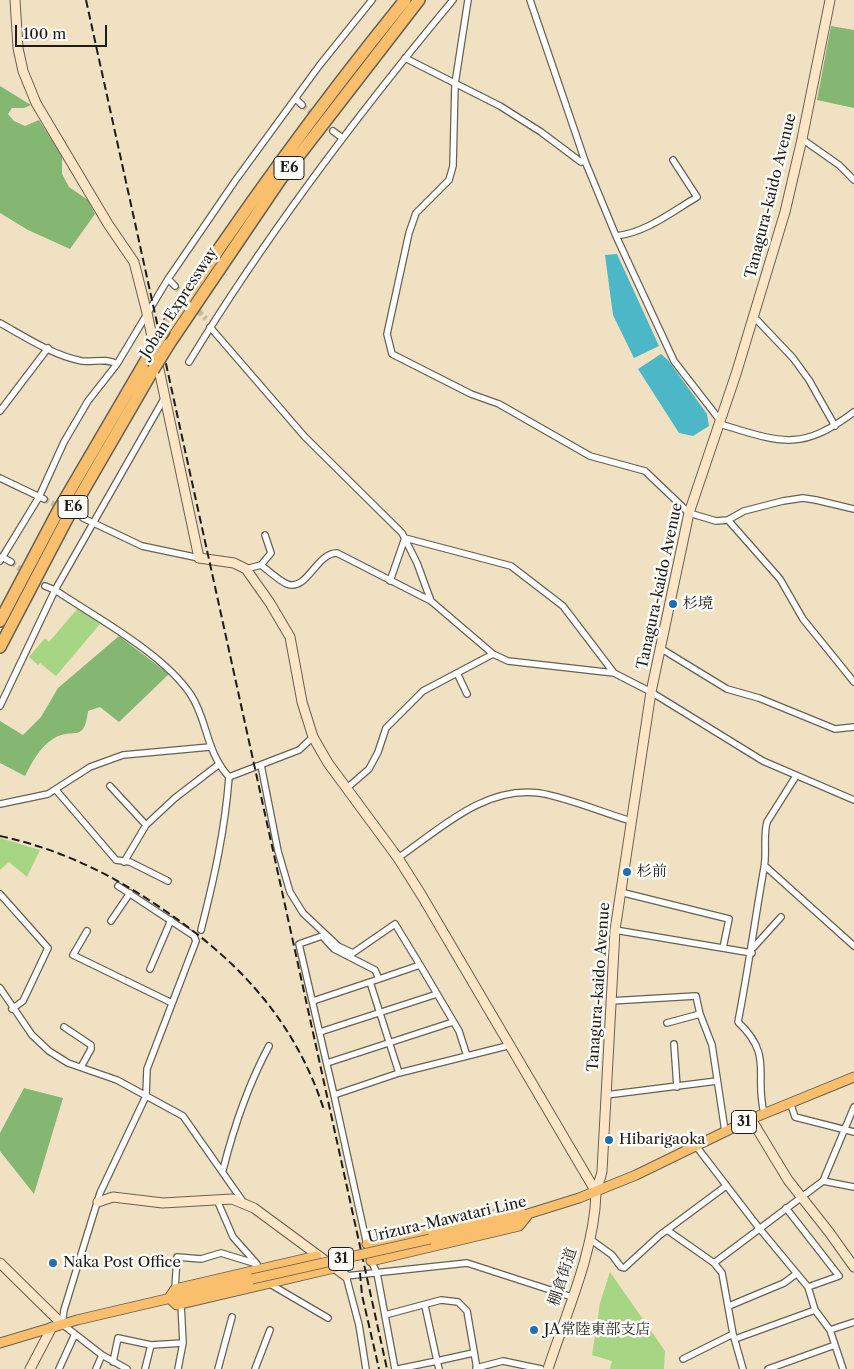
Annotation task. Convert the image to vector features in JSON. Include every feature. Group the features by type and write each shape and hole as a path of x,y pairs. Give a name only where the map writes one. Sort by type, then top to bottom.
{"highway":[{"name":"Joban Expressway","path":"0,621 58,511 166,329 271,174 321,106 405,0"},
{"name":"Joban Expressway","path":"0,647 68,517 153,370 280,180 419,0"}],"main road":[{"name":"Urizura-Mawatari Line","path":"0,1343 62,1324 169,1298 527,1216 596,1192 764,1113 854,1077"},
{"path":"366,1244 516,1210 527,1216 519,1226 371,1260"},
{"path":"317,1256 260,1266 175,1289 169,1298 173,1302 181,1304 334,1268"}],"street":[{"path":"15,0 18,48 28,85 36,103 108,224 134,262 147,313 199,558"},
{"path":"11,562 1,559 42,498 64,442 88,401 117,364 168,279 234,181 372,0"},
{"path":"188,362 211,325 341,137 453,0"},
{"path":"468,0 455,84 453,166 449,180 416,213 409,233 387,334 392,354 471,394 499,404 590,456 645,471 689,513 716,521 728,520 744,511 803,498 854,509"},
{"path":"530,0 585,161 616,236 674,361 723,425 783,441 811,437 834,426 854,412"},
{"name":"Tanagura-kaido Avenue","path":"596,1192 602,1171 615,930 651,692 689,513 753,319 784,212 802,139 830,0"},
{"path":"405,58 500,106 541,132 581,162 585,161"},
{"path":"296,99 302,105"},
{"path":"333,131 341,137"},
{"path":"802,139 839,165 854,180"},
{"path":"616,236 633,234 650,227 697,196 673,160"},
{"path":"168,279 175,286"},
{"path":"753,319 757,320 793,358 809,380 834,426"},
{"path":"206,320 298,430 405,538 432,601"},
{"path":"0,323 48,348 82,361 112,361 117,364"},
{"path":"0,411 48,348"},
{"path":"0,706 55,590 92,522 165,397"},
{"path":"0,478 42,498"},
{"path":"83,518 142,546 234,563 246,569 270,603 290,637 302,702 313,737 328,763 398,858 459,955 589,1183 596,1192"},
{"path":"728,520 780,579 803,619 854,682"},
{"path":"246,569 261,565 272,553 265,535"},
{"path":"390,580 405,538"},
{"path":"405,538 510,566 563,606 614,674"},
{"path":"261,565 285,583 297,584 324,557 331,553 337,553 432,601 493,654 508,661 614,674 651,692 763,761 854,800"},
{"path":"46,586 55,590 164,664 192,697 210,747 218,764 229,777 226,812 216,868 200,930"},
{"path":"660,648 727,689 759,698 834,729 854,727"},
{"path":"347,788 369,769 378,752 386,728 394,717 423,691 493,654"},
{"path":"457,673 467,694"},
{"path":"229,777 299,750 313,737"},
{"path":"0,804 48,794 90,766 122,755 210,747"},
{"path":"124,862 146,826 175,798 218,764"},
{"path":"261,765 278,851 288,885 303,913 338,946 353,953 395,924 453,1022 463,1041 467,1056"},
{"path":"764,1113 759,1050 750,1033 738,1022 752,951 765,866 767,822 796,776"},
{"path":"110,786 146,826"},
{"path":"56,790 116,860 130,862 168,881"},
{"path":"398,858 465,811 489,798 510,794 539,793 630,821"},
{"path":"765,866 854,946"},
{"path":"62,1324 64,1310 100,1193 146,1096 147,1069 196,941 194,936 118,886"},
{"path":"620,892 729,919 723,948"},
{"path":"111,922 130,893"},
{"path":"0,894 48,948 23,1001 12,1009"},
{"path":"752,951 781,917"},
{"path":"150,969 171,920"},
{"path":"615,930 752,951"},
{"path":"87,932 73,955 172,1003"},
{"path":"379,979 375,970 334,949 322,936 299,944 366,1244 377,1273 396,1369 473,1353"},
{"path":"313,1001 420,965"},
{"path":"370,982 399,1073"},
{"path":"0,988 12,1009 32,1035 49,1051 81,1067 117,1080 182,1116 223,1170 244,1203"},
{"path":"320,1032 437,994"},
{"path":"610,1001 696,996 700,1014 712,1045 725,1132"},
{"path":"667,1023 700,1014"},
{"path":"327,1063 453,1022"},
{"path":"64,1027 91,1045 91,1049 81,1067"},
{"path":"334,1095 399,1073 511,1044"},
{"path":"674,1044 677,1087"},
{"path":"223,1170 236,1118 269,1046"},
{"path":"606,1095 717,1081"},
{"path":"790,1102 795,1117 854,1132"},
{"path":"714,1263 822,1181 854,1107"},
{"path":"751,1119 778,1166 854,1267"},
{"path":"696,1146 759,1228 808,1287 815,1310 830,1330 843,1369"},
{"path":"822,1181 854,1187"},
{"path":"590,1239 612,1255 621,1267 624,1268 667,1230 726,1186"},
{"name":"棚倉街道","path":"548,1369 590,1239 596,1212 596,1192"},
{"path":"98,1202 113,1197 163,1203 232,1199 244,1203 346,1276 467,1264 572,1297"},
{"path":"217,1200 233,1237 260,1266"},
{"path":"786,1208 839,1276 808,1287"},
{"path":"667,1230 714,1263 722,1273 734,1337 743,1369"},
{"path":"175,1289 177,1258 202,1259 221,1253 260,1266"},
{"path":"0,1263 62,1324 102,1355 127,1369"},
{"path":"729,1306 784,1282 796,1274"},
{"path":"346,1276 359,1325 366,1369"},
{"path":"270,1284 328,1318"},
{"path":"384,1315 425,1306 440,1300 458,1302 467,1311 476,1369 503,1361 540,1369"},
{"path":"178,1369 183,1343 181,1304"},
{"path":"425,1306 439,1369"},
{"path":"683,1359 734,1337 815,1310"},
{"path":"218,1369 232,1316"},
{"path":"830,1330 854,1322"},
{"path":"30,1369 52,1327"},
{"path":"255,1369 270,1330"},
{"path":"59,1369 75,1334"},
{"path":"113,1362 118,1338 151,1345 183,1343"},
{"path":"145,1369 151,1345"},
{"path":"768,1369 835,1345"},
{"path":"96,1369 102,1355"}],"green space":[{"path":"831,26 854,30 854,108 817,100"},
{"path":"0,86 31,105 24,108 12,108 8,114 14,121 25,126 39,120 62,156 62,174 69,187 88,200 95,214 70,249 28,230 0,213"},
{"path":"79,607 100,624 56,676 29,657 45,638 49,642"},
{"path":"119,636 169,674 119,722 100,707 88,711 84,728 76,733 60,735 48,742 30,765 25,776 0,763 0,721 23,735 41,717 58,688"},
{"path":"0,838 40,850 27,877 9,862 0,870"},
{"path":"24,1088 63,1098 34,1194 0,1151 0,1133"},
{"path":"610,1272 665,1351 664,1369 610,1369 612,1361 592,1355 600,1303"}],"water":[{"path":"617,254 659,346 634,358 613,315 605,255"},
{"path":"661,354 668,360 707,414 709,426 693,436 679,433 638,369"}],"tunnel":[{"path":"302,105 316,117"},
{"path":"175,286 206,319"},
{"path":"44,499 62,508"},
{"path":"11,562 26,573"}],"railway":[{"path":"86,0 387,1369"},
{"path":"0,836 43,848 104,874 161,908 214,948 260,994 280,1020 312,1078 324,1110"},
{"path":"360,1273 362,1295 379,1369"}],"place":[{"name":"杉境","path":"673,604"},
{"name":"杉前","path":"627,872"},
{"name":"Hibarigaoka","path":"609,1140"},
{"name":"Naka Post Office","path":"53,1263"},
{"name":"JA常陸東部支店","path":"534,1330"}]}
